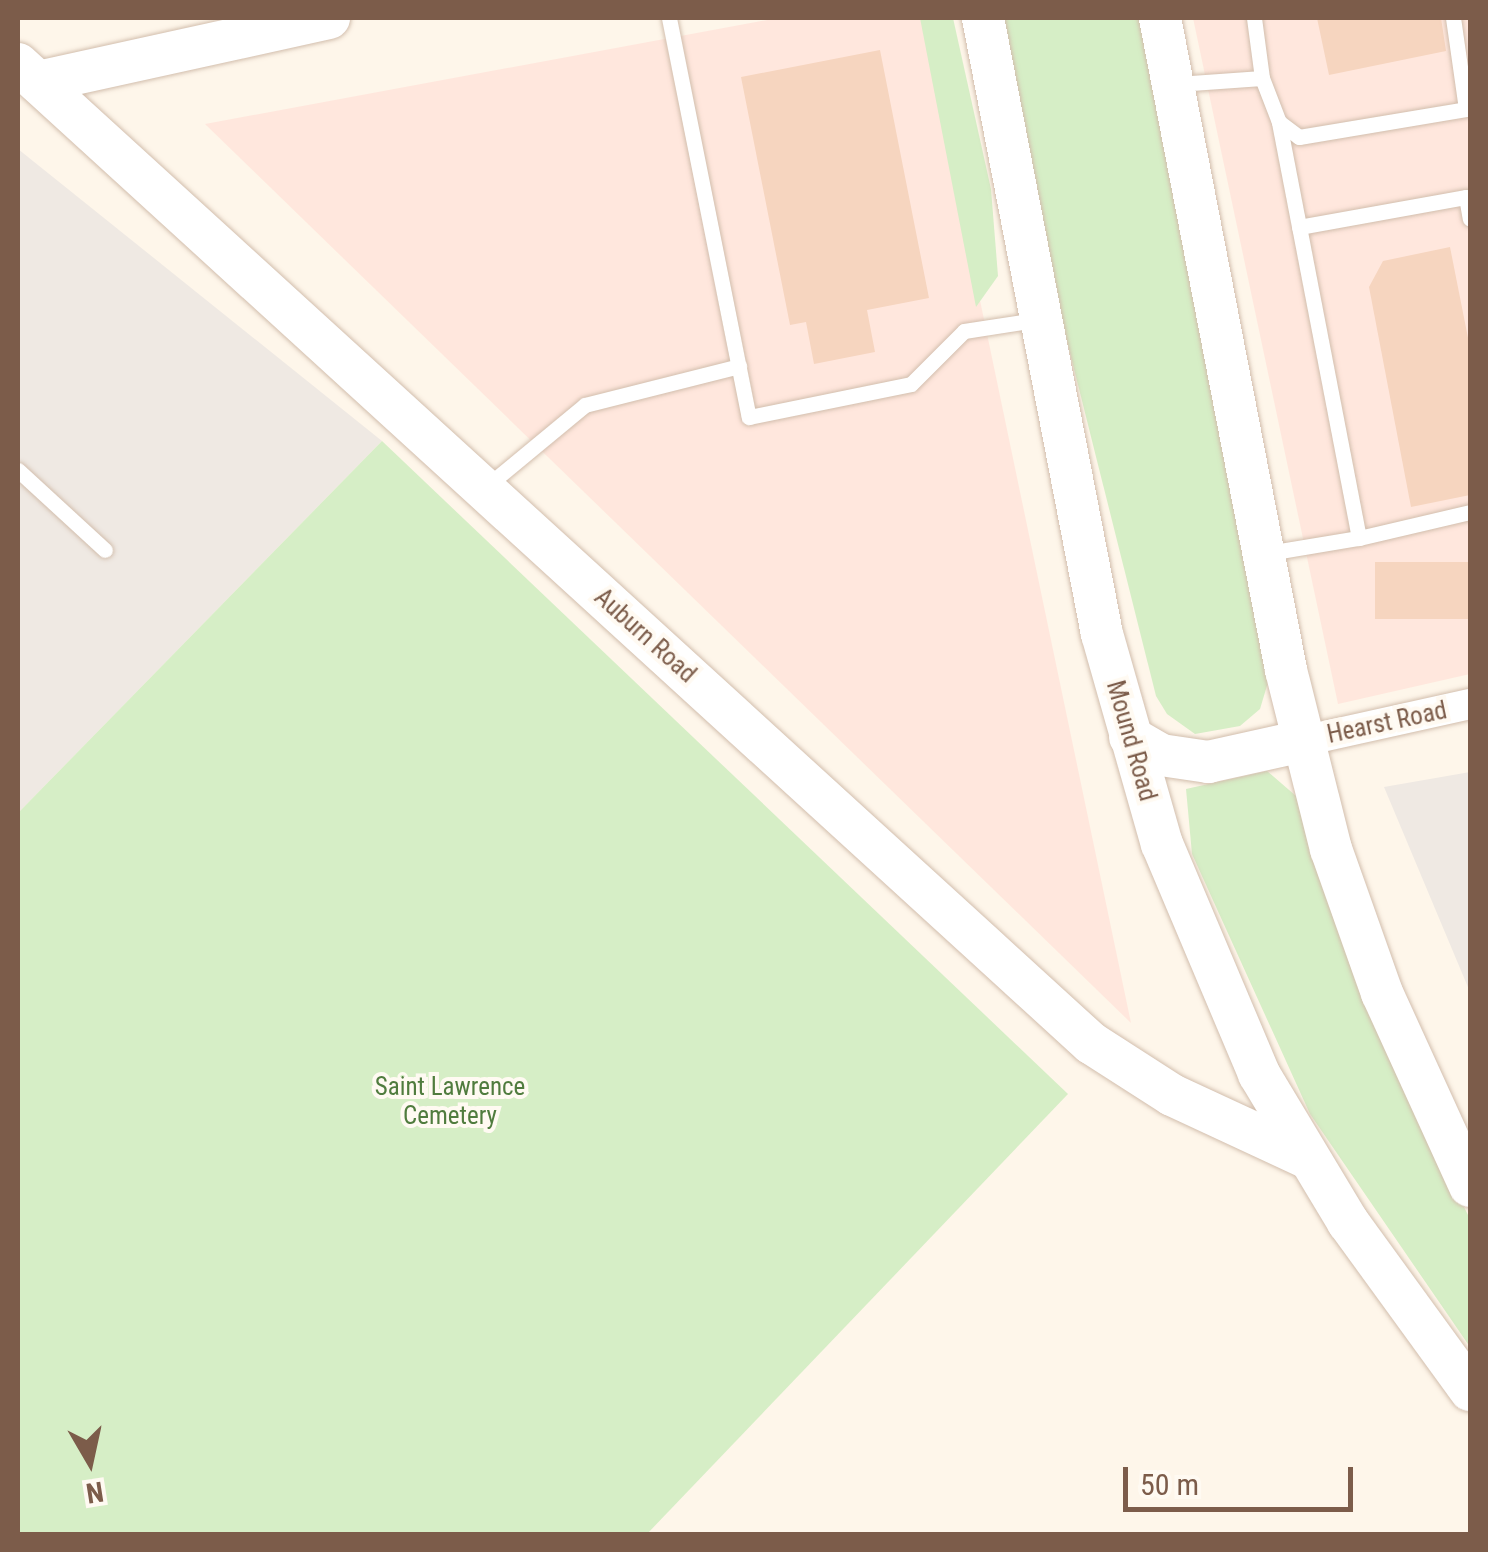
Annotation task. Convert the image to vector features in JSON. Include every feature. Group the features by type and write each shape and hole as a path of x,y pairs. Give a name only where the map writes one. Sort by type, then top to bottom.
{"main road":[{"path":"28,79 226,28 328,18"},
{"name":"Mound Road","path":"983,18 1040,319 1130,737 1196,940 1308,1158 1470,1390"},
{"path":"1160,18 1302,741 1375,975 1470,1186"},
{"name":"Auburn Road","path":"28,79 1090,1043 1172,1095 1308,1158"},
{"path":"1130,737 1161,755 1208,762 1302,741"}],"street":[{"name":"Hearst Road","path":"1302,741 1470,704"}],"lane":[{"path":"669,18 749,418 912,384 964,331 1040,319"},
{"path":"1254,18 1262,78 1279,122 1359,538"},
{"path":"1279,122 1299,137 1466,109 1454,18"},
{"path":"1173,84 1262,78"},
{"path":"1298,227 1466,197 1470,219"},
{"path":"484,489 585,405 739,366"},
{"path":"18,470 105,550"},
{"path":"1264,554 1359,538 1470,512"}],"shaded area":[{"path":"778,18 921,18 1131,1023 205,124"},
{"path":"1193,18 1470,18 1470,674 1338,704"},
{"path":"18,149 382,441 18,813"},
{"path":"1470,772 1470,992 1384,787"}],"green space":[{"path":"920,18 953,18 991,189 998,276 976,307"},
{"path":"1004,18 1141,18 1269,679 1260,709 1240,726 1195,734 1167,714 1156,696 1065,333"},
{"name":"Saint Lawrence Cemetery","path":"382,441 1068,1094 647,1534 18,1534 18,813"},
{"path":"1267,771 1296,796 1433,1145 1470,1219 1470,1347 1310,1114 1192,854 1186,789"}],"building":[{"path":"1317,18 1441,18 1446,51 1329,75"},
{"path":"880,50 929,298 867,310 875,352 814,364 806,322 790,325 741,77"},
{"path":"1450,247 1470,348 1470,495 1411,507 1369,287 1383,261"},
{"path":"1375,562 1470,562 1470,619 1375,619"}]}
